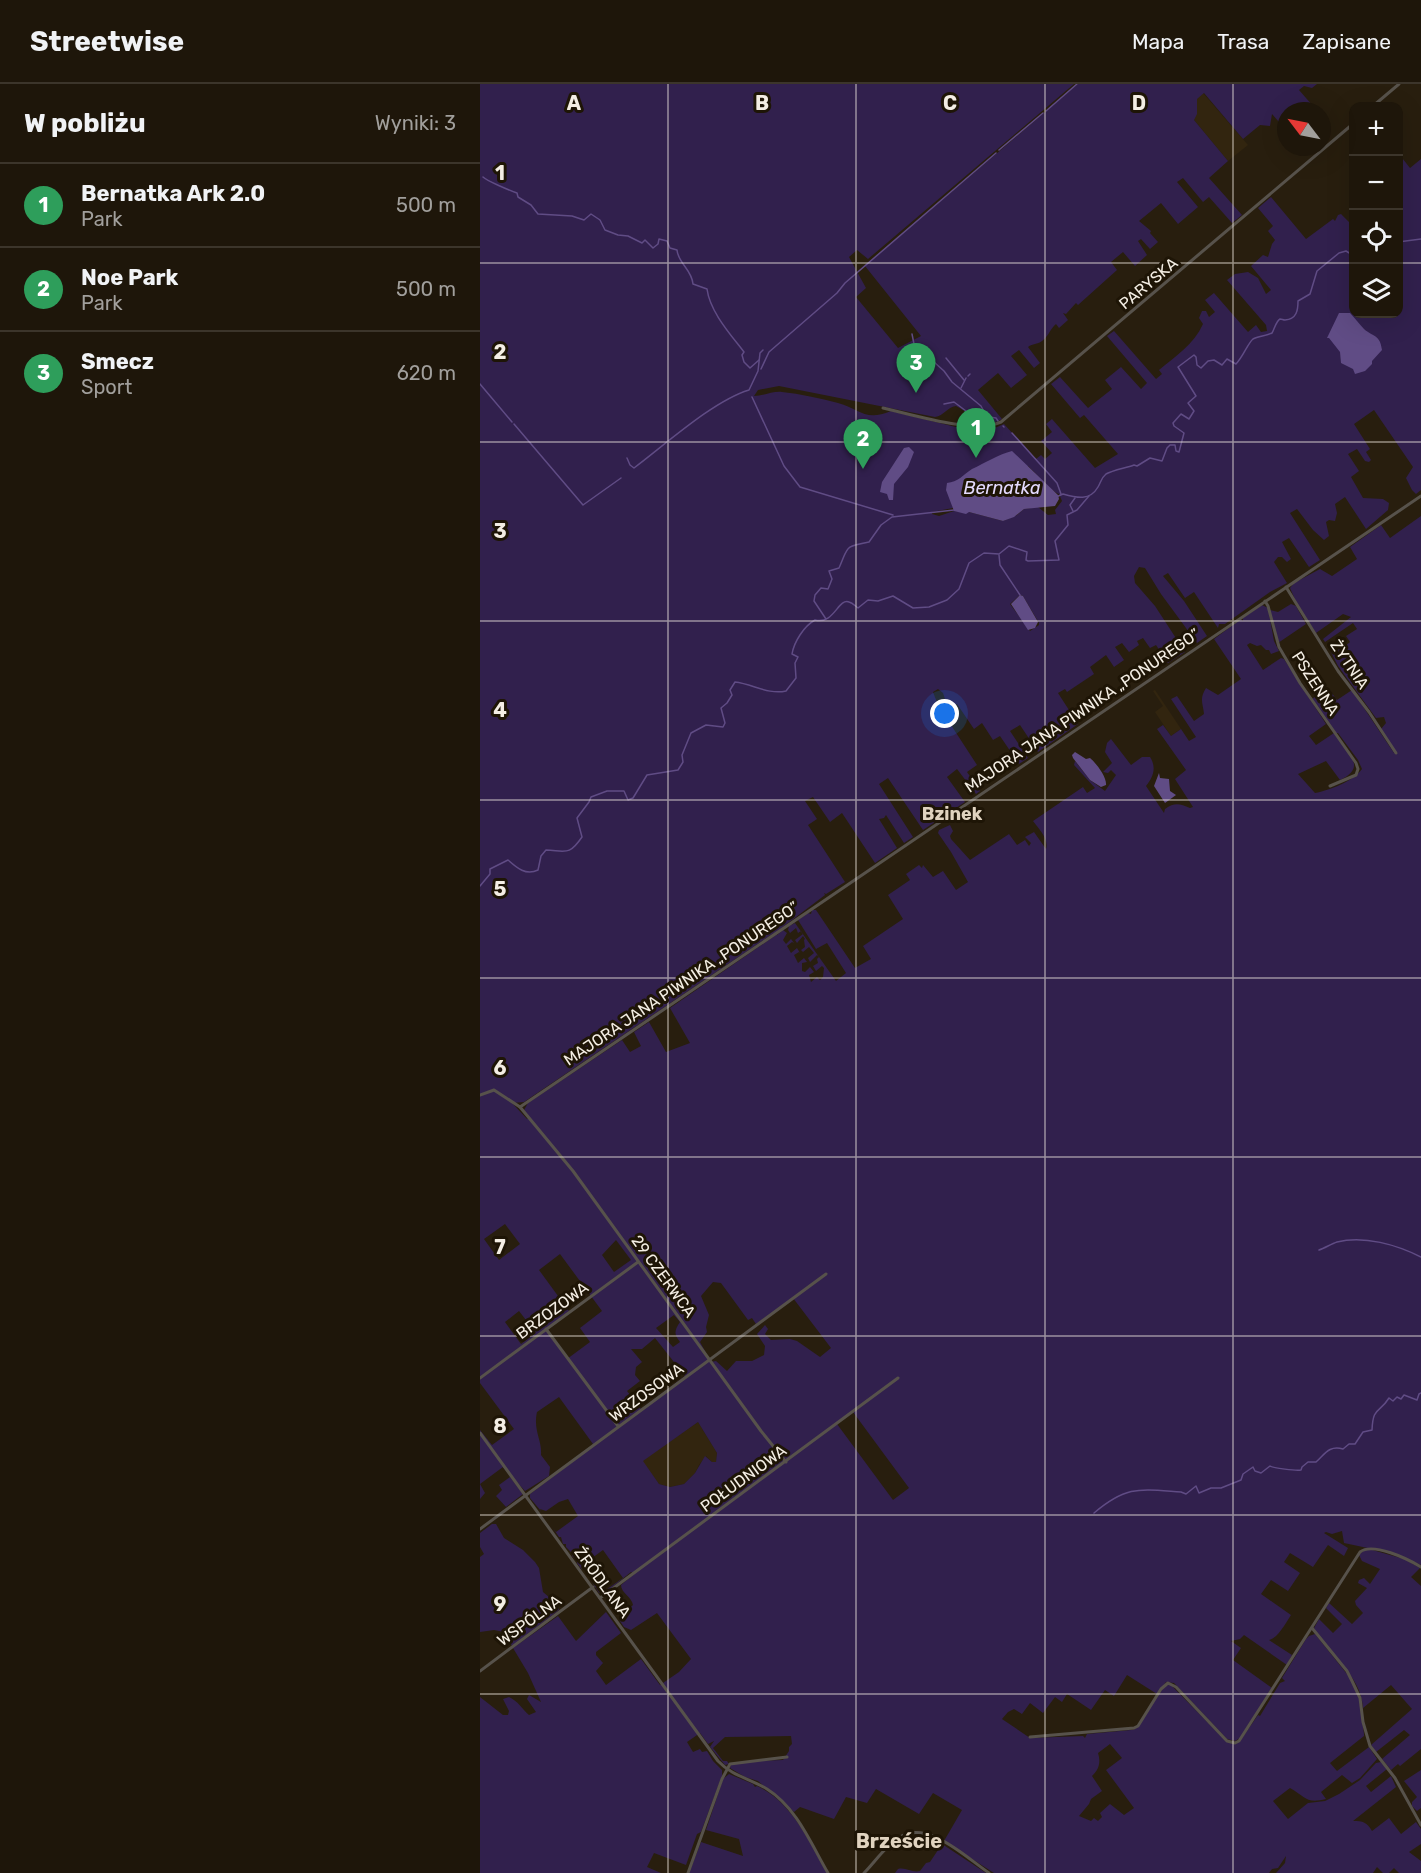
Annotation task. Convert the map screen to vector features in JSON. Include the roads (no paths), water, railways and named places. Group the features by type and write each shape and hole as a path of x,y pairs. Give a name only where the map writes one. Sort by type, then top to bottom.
{"street":[{"path":"1378,102 1399,84"},
{"name":"PARYSKA","path":"883,408 980,427 995,425 1005,420 1349,126"},
{"name":"MAJORA JANA PIWNIKA „PONUREGO”","path":"520,1107 1421,496"},
{"name":"ŻYTNIA","path":"1286,587 1338,671 1396,753"},
{"name":"PSZENNA","path":"1265,601 1279,647 1300,683 1356,763 1356,772 1353,776 1330,786"},
{"name":"29 CZERWCA","path":"480,1095 494,1090 520,1107 573,1171 786,1462"},
{"name":"BRZOZOWA","path":"480,1377 639,1262"},
{"name":"WRZOSOWA","path":"480,1529 826,1274"},
{"path":"546,1329 618,1427"},
{"name":"POŁUDNIOWA","path":"600,1598 898,1378"},
{"name":"ŹRÓDLANA","path":"480,1433 707,1745 727,1769"},
{"path":"1030,1737 1134,1728 1138,1726 1161,1689 1168,1683 1176,1687 1227,1741 1235,1743 1242,1737 1364,1549 1370,1548 1393,1554 1421,1566"},
{"name":"WSPÓLNA","path":"480,1671 593,1587"},
{"path":"1312,1628 1347,1671 1360,1698 1363,1722 1370,1746 1395,1778 1421,1825"},
{"path":"688,1873 727,1769 732,1762 787,1757"},
{"path":"727,1769 769,1790 781,1800 800,1822 828,1873"},
{"path":"864,1873 898,1838 915,1832 933,1835 989,1873"}],"water":[{"path":"1339,313 1349,313 1349,318 1354,318 1364,329 1376,336 1382,350 1365,371 1355,374 1353,369 1341,363 1340,352 1327,338"},
{"path":"909,447 914,452 908,467 894,484 893,500 889,500 887,494 880,492 882,482 904,448"},
{"name":"Bernatka","path":"1012,451 1058,495 1059,499 1055,506 1024,509 1014,517 1003,521 969,512 966,514 954,511 946,490 947,483"},
{"path":"1020,595 1023,596 1038,622 1035,628 1028,630 1011,604"},
{"path":"1075,752 1092,760 1103,774 1106,785 1101,787 1090,780 1073,758 1072,755"},
{"path":"1159,773 1160,778 1169,779 1170,791 1176,795 1165,803 1154,786"}],"waterway":[{"path":"1046,111 1077,84"},
{"path":"999,150 1043,113"},
{"path":"761,369 769,352 996,153"},
{"path":"483,177 517,193 518,197 531,205 538,214 572,216 584,220 591,214 600,220 605,230 628,236 642,243 645,240 653,248 658,244 659,239 667,241 670,248 677,250 693,284 707,289 717,315 744,352 742,355 744,362 750,368 759,360"},
{"name":"Bernatka","path":"1403,241 1421,239"},
{"name":"Bernatka","path":"1056,497 1063,494 1078,497 1091,495 1106,474 1137,466 1150,458 1162,461 1170,445 1175,445 1176,451 1179,452 1184,433 1173,423 1181,414 1189,419 1194,411 1188,403 1196,396 1178,367 1194,355 1197,365 1201,368 1208,361 1214,360 1222,365 1227,359 1236,364 1253,339 1272,333 1280,319 1285,320 1294,316 1298,301 1310,294 1317,271 1339,253 1346,251 1349,253"},
{"path":"912,334 914,344 944,371 952,382 981,406 987,417"},
{"path":"627,458 634,468 705,413 720,403 749,390 758,371 760,353 763,350"},
{"path":"946,358 964,380"},
{"path":"961,388 966,378"},
{"path":"480,384 512,422"},
{"path":"752,397 784,466 800,487 893,515"},
{"path":"944,404 954,402 970,414 996,418 998,421"},
{"path":"514,424 583,505 621,478"},
{"path":"1012,433 1057,483 1061,494"},
{"name":"Bernatka","path":"480,886 490,874 490,869 508,860 522,870 534,872 538,870 541,856 546,850 567,851 574,847 582,837 577,818 591,797 607,791 624,791 628,800 633,798 647,775 678,770 683,762 682,755 691,733 706,725 723,727 725,723 721,708 732,695 730,690 735,682 773,692 786,691 796,678 795,663 798,657 792,654 795,644 803,630 815,620 827,619 845,602 850,602 858,608 868,600 878,601 893,596 913,608 929,607 947,600 959,589 969,563 984,553 999,554 1009,546 1027,552 1026,560 1028,561 1059,560 1055,541 1068,525 1067,515 1077,510 1089,496"},
{"path":"1073,511 1070,505 1075,498"},
{"path":"826,619 814,601 815,595 821,588 828,589 832,579 829,571 839,568 848,549 869,542 881,525 892,517 954,510"},
{"path":"999,555 1000,565 1020,595"},
{"path":"1319,1250 1337,1242 1358,1240 1380,1242 1421,1257"},
{"path":"1094,1513 1116,1497 1134,1491 1155,1490 1186,1494 1196,1486 1199,1493 1241,1480 1243,1474 1253,1467 1255,1471 1261,1473 1270,1466 1301,1470 1308,1462 1316,1462 1331,1449 1343,1449 1349,1444 1355,1444 1363,1432 1372,1430 1375,1414 1389,1398 1393,1401 1397,1397 1401,1399 1404,1395 1417,1400 1421,1393"}],"place":[{"name":"Smecz","path":"916,393"},
{"name":"Bernatka Ark 2.0","path":"976,458"},
{"name":"Noe Park","path":"863,469"}],"district":[{"name":"Bzinek","path":"952,814"},
{"name":"Brzeście","path":"899,1841"}]}
